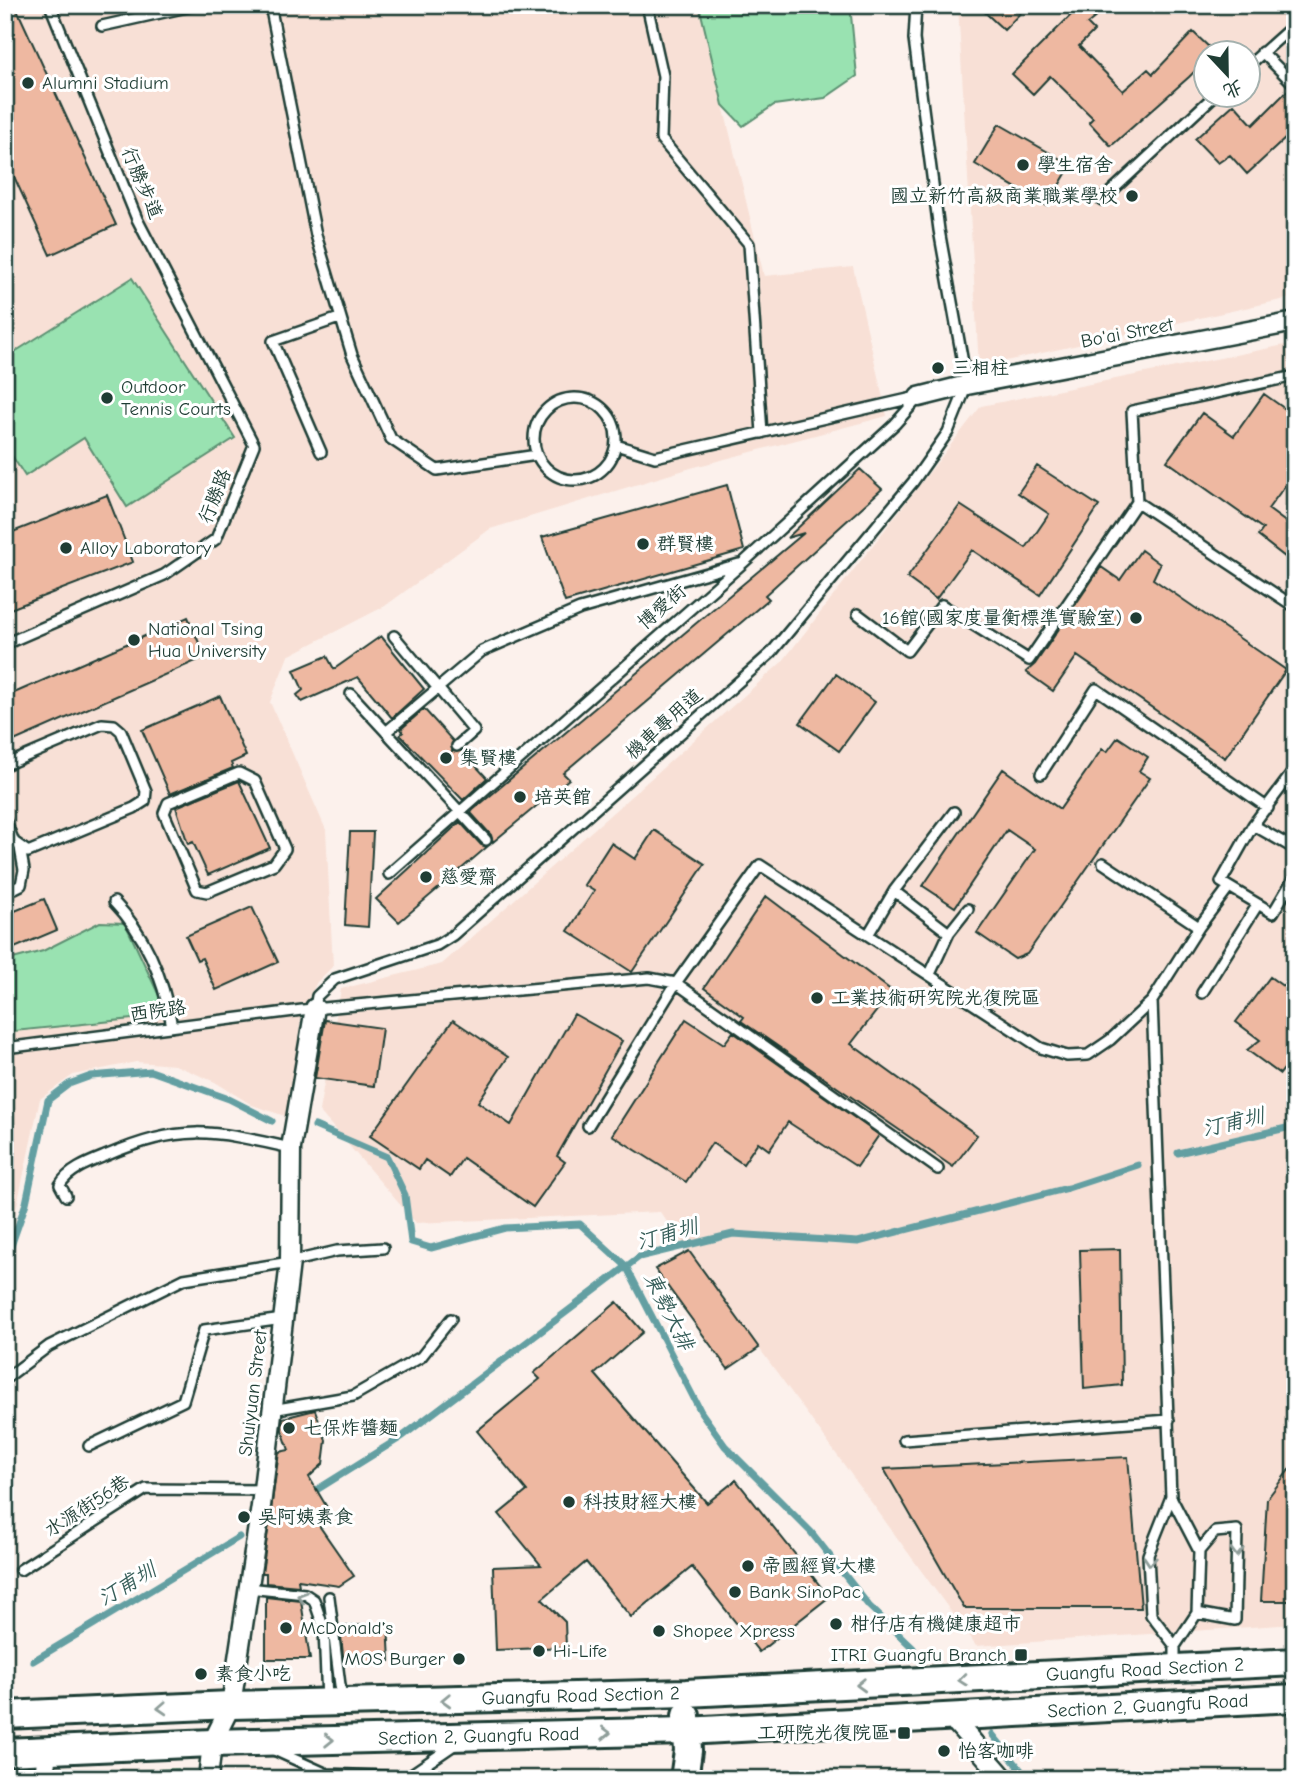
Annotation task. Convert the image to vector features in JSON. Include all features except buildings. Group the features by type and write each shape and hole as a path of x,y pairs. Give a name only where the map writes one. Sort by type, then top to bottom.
{"main road":[{"name":"Guangfu Road Section 2","path":"231,1705 686,1693 929,1683 1175,1657 1295,1662"},
{"path":"684,1779 686,1693"},
{"name":"Section 2, Guangfu Road","path":"5,1752 212,1743 686,1731 1295,1698"},
{"path":"5,1715 231,1705"}],"street":[{"name":"Bo'ai Street","path":"967,384 1295,322"},
{"path":"919,397 967,384"},
{"name":"Shuiyuan Street","path":"208,1779 212,1743 231,1705 263,1490 290,1262 291,1148 315,1009"},
{"path":"951,1717 1005,1779"},
{"path":"44,1779 47,1750"}],"lane":[{"name":"行勝步道","path":"50,5 137,219 214,368"},
{"path":"102,26 196,5"},
{"path":"270,5 316,236 352,355 391,439 437,470 537,455"},
{"path":"647,5 663,76 661,139 749,244 762,433"},
{"path":"916,5 914,39 939,230 967,384"},
{"path":"1295,24 1262,52 1295,85"},
{"path":"1102,200 1201,108"},
{"path":"321,452 273,341 339,318"},
{"name":"行勝路","path":"5,644 164,575 216,539 254,445 214,368"},
{"path":"858,614 907,651 942,605 1029,660 1137,502 1132,411 1295,376"},
{"name":"機車專用道","path":"315,1009 317,996 335,979 438,945 453,935 771,653 913,482 948,432 967,384"},
{"path":"577,397 591,400 612,418 616,445 604,469 580,480 554,474 537,455 535,429 550,405 577,397"},
{"path":"616,445 655,457 919,397"},
{"name":"博愛街","path":"389,874 744,562 895,424 919,397"},
{"path":"1137,502 1295,607"},
{"path":"386,732 482,651 580,609 744,562"},
{"path":"394,636 474,732 457,746"},
{"path":"1041,774 1096,688 1268,808"},
{"path":"351,694 486,840"},
{"path":"5,765 102,724 114,725 121,731 146,791 145,801 134,808 28,852 20,848"},
{"path":"1295,769 1253,825 1222,882 1273,912 1295,876"},
{"path":"239,773 255,781 285,849 274,864 207,892 197,890 193,884 164,813 167,803 239,773"},
{"path":"868,935 894,891 954,812"},
{"path":"5,820 20,848 24,870 21,885 5,893"},
{"path":"1253,825 1295,849"},
{"path":"1103,863 1199,927"},
{"path":"589,1126 676,983 760,865 1041,1048 1067,1056 1088,1055 1099,1048 1152,1001 1199,927 1229,887"},
{"path":"894,891 949,933"},
{"path":"114,902 133,922 155,965 166,989 172,1027"},
{"path":"1202,993 1258,904"},
{"path":"930,974 949,933 968,909"},
{"name":"西院路","path":"5,1048 315,1009 649,978 676,983"},
{"path":"676,983 938,1169"},
{"path":"1152,1001 1171,1497 1148,1555 1151,1615 1175,1657"},
{"path":"66,1196 60,1185 64,1177 94,1160 138,1142 186,1130 224,1133 291,1148"},
{"path":"5,1378 49,1346 184,1279 290,1262 337,1251 383,1248"},
{"path":"89,1446 183,1401 204,1330 283,1319"},
{"path":"272,1410 352,1396 421,1357 451,1319"},
{"path":"904,1440 1169,1420"},
{"name":"水源街56巷","path":"20,1570 146,1489 263,1490"},
{"path":"1171,1497 1199,1550 1197,1613 1175,1657"},
{"path":"1197,1613 1236,1620 1237,1530 1214,1532 1199,1550"},
{"path":"248,1588 305,1594 314,1601 324,1629 335,1703"},
{"path":"329,1597 335,1703"},
{"path":"256,1742 327,1774 407,1777 465,1737"}],"shaded area":[{"path":"5,5 699,5 764,276 853,267 887,416 691,468 490,529 385,606 288,656 270,702 326,830 333,966 317,982 302,1010 288,1117 252,1105 215,1082 175,1065 136,1062 73,1075 40,1099 13,1224 5,1246"},
{"name":"國立新竹高級商業職業學校","path":"958,5 1295,5 1295,297 979,367"},
{"name":"工業技術研究院光復院區","path":"1295,343 1295,1624 976,1646 660,1212 416,1223 319,1111 341,989 442,964 782,662 981,406"},
{"path":"514,1770 514,1779 247,1779 247,1772"}],"green space":[{"path":"699,5 850,5 857,76 825,98 774,105 743,126 723,105"},
{"name":"Outdoor Tennis Courts","path":"132,278 235,438 127,507 84,438 25,476 5,445 5,358"},
{"path":"100,922 125,923 162,1002 142,1018 5,1032 5,961 43,951"},
{"path":"178,1769 177,1779 70,1779 71,1774"}],"waterway":[{"name":"東勢大排","path":"5,1263 26,1203 48,1100 69,1084 91,1076 151,1071 229,1099 272,1121"},
{"name":"東勢大排","path":"315,1126 387,1157 405,1195 411,1242 431,1248 505,1228 580,1224 626,1266 701,1412 725,1446 811,1532 869,1606 913,1648"},
{"name":"汀甫圳","path":"1178,1153 1295,1126"},
{"name":"汀甫圳","path":"310,1494 403,1436 639,1257 733,1234 858,1242 1068,1188 1138,1165"},
{"name":"汀甫圳","path":"33,1661 239,1537"},
{"name":"東勢大排","path":"992,1734 1028,1779"}],"place":[{"name":"Alumni Stadium","path":"28,83"},
{"name":"學生宿舍","path":"1023,165"},
{"name":"國立新竹高級商業職業學校","path":"1132,196"},
{"name":"三相柱","path":"938,368"},
{"name":"Outdoor Tennis Courts","path":"107,398"},
{"name":"群賢樓","path":"643,544"},
{"name":"Alloy Laboratory","path":"66,548"},
{"name":"16館(國家度量衡標準實驗室)","path":"1136,618"},
{"name":"National Tsing Hua University","path":"134,640"},
{"name":"集賢樓","path":"446,758"},
{"name":"培英館","path":"520,797"},
{"name":"慈愛齋","path":"426,877"},
{"name":"工業技術研究院光復院區","path":"817,998"},
{"name":"七保炸醬麵","path":"289,1428"},
{"name":"科技財經大樓","path":"569,1502"},
{"name":"吳阿姨素食","path":"244,1517"},
{"name":"帝國經貿大樓","path":"748,1566"},
{"name":"Bank SinoPac","path":"735,1592"},
{"name":"柑仔店有機健康超市","path":"836,1624"},
{"name":"McDonald's","path":"286,1628"},
{"name":"Shopee Xpress","path":"659,1631"},
{"name":"Hi-Life","path":"539,1651"},
{"name":"ITRI Guangfu Branch","path":"1021,1655"},
{"name":"MOS Burger","path":"459,1659"},
{"name":"素食小吃","path":"201,1674"},
{"name":"工研院光復院區","path":"904,1733"},
{"name":"怡客咖啡","path":"944,1751"}]}
